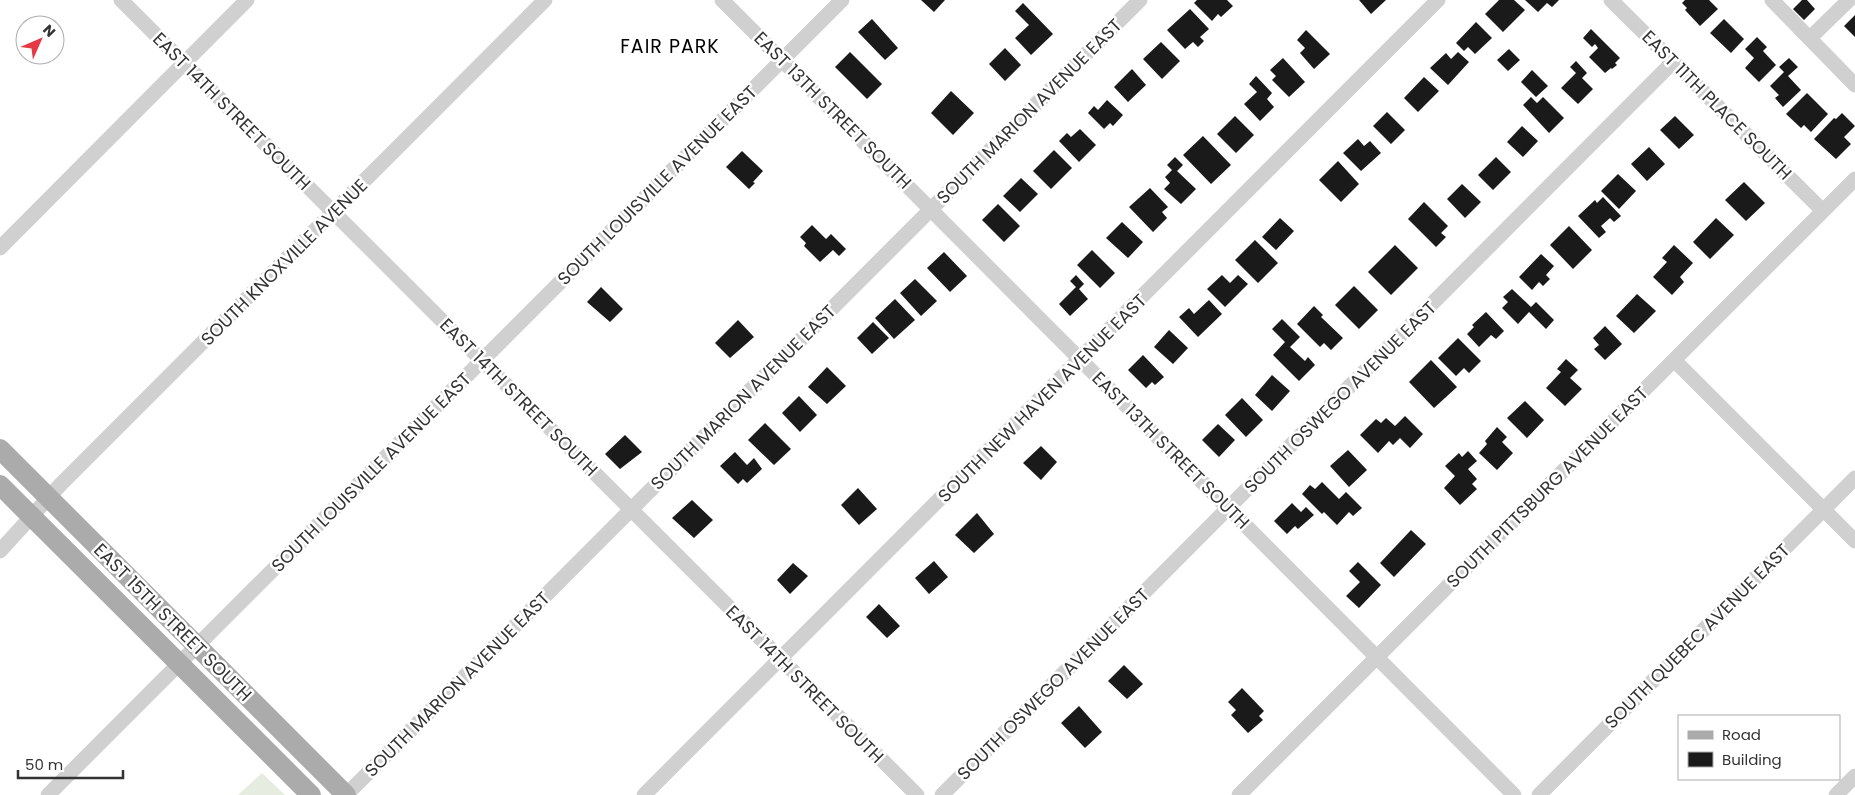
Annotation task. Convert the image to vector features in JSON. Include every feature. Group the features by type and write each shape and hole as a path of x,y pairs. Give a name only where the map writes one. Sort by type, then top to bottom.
{"main road":[{"name":"EAST 15TH STREET SOUTH","path":"0,449 346,795"},
{"name":"EAST 15TH STREET SOUTH","path":"0,485 29,521 179,664 311,795"}],"street":[{"name":"EAST 14TH STREET SOUTH","path":"120,0 917,795"},
{"path":"0,248 247,0"},
{"name":"SOUTH KNOXVILLE AVENUE","path":"0,551 49,498 545,0"},
{"name":"EAST 13TH STREET SOUTH","path":"722,0 1514,795"},
{"name":"SOUTH LOUISVILLE AVENUE EAST","path":"48,795 842,0"},
{"name":"SOUTH MARION AVENUE EAST","path":"346,795 1140,0"},
{"name":"SOUTH NEW HAVEN AVENUE EAST","path":"644,795 1081,360 1438,0"},
{"name":"EAST 11TH PLACE SOUTH","path":"1612,0 1823,211"},
{"path":"1772,0 1855,85"},
{"path":"1810,38 1849,0"},
{"name":"SOUTH OSWEGO AVENUE EAST","path":"942,795 1674,62"},
{"name":"SOUTH PITTSBURG AVENUE EAST","path":"1239,795 1855,179"},
{"path":"1674,360 1855,541"},
{"name":"SOUTH QUEBEC AVENUE EAST","path":"1539,795 1855,478"},
{"path":"1836,795 1855,776"}],"shaded area":[{"path":"262,773 285,795 238,795"}],"building":[{"path":"921,0 945,0 934,12"},
{"path":"1197,0 1227,0 1233,6 1221,17 1218,14 1212,21 1194,3"},
{"path":"1359,0 1386,0 1371,14"},
{"path":"1499,0 1514,0 1525,10 1503,32 1485,14"},
{"path":"1525,0 1559,0 1552,7 1547,3 1538,12"},
{"path":"1685,0 1709,0 1718,9 1700,26 1685,10 1687,8 1682,3"},
{"path":"1802,0 1807,0 1815,9 1804,20 1793,9"},
{"path":"1023,3 1053,34 1031,55 1015,38 1029,25 1015,11"},
{"path":"1190,9 1209,29 1200,37 1204,41 1198,47 1193,42 1185,49 1167,30"},
{"path":"1855,15 1855,37 1844,26"},
{"path":"872,19 898,48 885,60 858,32"},
{"path":"1724,19 1744,39 1731,53 1710,33"},
{"path":"1476,22 1492,38 1475,54 1468,47 1464,51 1456,43"},
{"path":"1591,29 1620,58 1615,63 1617,65 1605,73 1589,57 1598,48 1595,44 1592,47 1583,38"},
{"path":"1306,30 1330,54 1314,69 1300,53 1305,48 1297,40"},
{"path":"1757,37 1767,47 1763,51 1776,65 1759,82 1745,68 1754,58 1745,49"},
{"path":"1161,42 1180,61 1162,79 1143,59"},
{"path":"1005,48 1021,65 1005,81 989,64"},
{"path":"1509,49 1520,60 1508,71 1497,60"},
{"path":"850,52 882,84 867,99 835,67"},
{"path":"1458,52 1469,62 1448,85 1430,68 1446,53 1451,59"},
{"path":"1283,58 1305,82 1289,97 1272,80 1276,76 1270,70"},
{"path":"1789,58 1798,67 1788,76 1801,90 1783,107 1775,98 1779,95 1770,86 1784,72 1779,67"},
{"path":"1576,61 1587,73 1582,78 1593,89 1578,104 1561,88 1576,73 1570,67"},
{"path":"1132,69 1146,85 1128,102 1114,87"},
{"path":"1532,70 1548,86 1536,97 1521,82"},
{"path":"1256,76 1272,93 1267,99 1274,107 1260,121 1244,104 1257,92 1249,84"},
{"path":"1424,77 1439,91 1418,112 1404,98"},
{"path":"951,91 974,113 953,135 931,113"},
{"path":"1807,93 1828,114 1811,132 1804,125 1801,128 1786,114"},
{"path":"1531,97 1537,103 1543,97 1564,118 1549,133 1523,105"},
{"path":"1107,100 1123,115 1113,126 1110,123 1104,129 1088,113 1094,106 1098,110"},
{"path":"1387,112 1405,130 1391,144 1373,126"},
{"path":"1842,113 1855,126 1844,137 1851,144 1836,159 1814,139 1834,118 1836,119"},
{"path":"1235,116 1254,135 1236,153 1217,134"},
{"path":"1675,116 1694,135 1679,149 1660,130"},
{"path":"1522,126 1538,141 1523,157 1507,142"},
{"path":"1080,129 1096,145 1079,162 1059,141 1067,133 1071,137"},
{"path":"1203,136 1231,165 1211,184 1183,155"},
{"path":"1358,139 1364,146 1370,141 1381,153 1361,171 1343,153"},
{"path":"1649,147 1665,164 1647,181 1631,164"},
{"path":"1054,150 1072,168 1051,189 1033,171"},
{"path":"742,151 763,171 749,189 726,167"},
{"path":"1175,157 1183,165 1177,171 1196,189 1181,204 1164,189 1170,183 1165,177 1172,170 1167,165"},
{"path":"1496,157 1511,172 1493,190 1478,175"},
{"path":"1338,161 1359,184 1341,202 1319,180"},
{"path":"1618,174 1636,191 1619,209 1601,191"},
{"path":"1021,178 1038,194 1020,212 1003,196"},
{"path":"1744,182 1765,203 1746,221 1725,200"},
{"path":"1462,184 1481,202 1465,218 1447,199"},
{"path":"1150,188 1168,207 1162,212 1167,218 1153,232 1129,207"},
{"path":"1603,197 1621,216 1614,222 1610,218 1601,226 1606,232 1599,238 1578,216 1595,200 1597,203"},
{"path":"1424,202 1448,226 1441,233 1446,237 1436,247 1408,219"},
{"path":"998,204 1020,226 1004,242 982,220"},
{"path":"1280,218 1294,231 1276,250 1262,237"},
{"path":"1716,218 1734,235 1710,259 1693,242"},
{"path":"1122,222 1143,242 1128,258 1106,238"},
{"path":"812,225 826,239 831,234 846,249 839,256 833,250 820,262 804,246 806,243 800,237"},
{"path":"1569,226 1592,250 1573,269 1550,245"},
{"path":"1255,240 1278,263 1258,283 1235,260"},
{"path":"1395,245 1418,268 1391,295 1368,272"},
{"path":"1674,245 1693,263 1680,277 1684,282 1672,295 1653,277 1667,262 1662,258"},
{"path":"1092,250 1115,273 1100,288 1077,265"},
{"path":"944,252 967,276 950,292 927,268"},
{"path":"1541,254 1554,266 1546,275 1550,279 1543,286 1539,282 1532,290 1519,277"},
{"path":"1076,275 1084,284 1079,289 1088,299 1070,316 1059,304 1076,287 1070,281"},
{"path":"1222,275 1230,283 1238,275 1248,284 1225,307 1207,289"},
{"path":"915,279 937,301 921,316 900,293"},
{"path":"1354,286 1378,310 1359,329 1335,305"},
{"path":"601,287 623,309 610,322 587,302"},
{"path":"1512,289 1531,307 1536,302 1554,320 1546,329 1529,312 1518,324 1502,308 1508,302 1503,297"},
{"path":"1637,294 1656,311 1634,333 1616,316"},
{"path":"895,299 915,320 894,339 875,318"},
{"path":"1209,300 1222,314 1198,337 1179,317 1189,308 1194,314"},
{"path":"1314,306 1323,315 1321,317 1343,338 1331,350 1324,343 1320,347 1297,324"},
{"path":"1486,312 1504,331 1496,339 1491,335 1479,347 1467,334 1474,327 1472,325"},
{"path":"1282,319 1300,337 1290,347 1305,361 1308,357 1315,365 1299,381 1273,355 1285,342 1272,329"},
{"path":"738,320 754,337 730,358 715,343"},
{"path":"873,322 889,338 872,354 857,338"},
{"path":"1605,326 1622,344 1605,360 1594,349 1599,345 1593,338"},
{"path":"1169,330 1188,348 1173,364 1154,347"},
{"path":"1458,338 1481,361 1469,373 1464,368 1456,376 1438,358"},
{"path":"1143,355 1164,377 1155,385 1152,382 1146,388 1128,370"},
{"path":"1566,359 1578,370 1570,378 1582,389 1565,406 1546,388 1561,372 1557,369"},
{"path":"1431,360 1457,387 1434,408 1409,382"},
{"path":"827,367 846,386 827,404 808,387"},
{"path":"1272,375 1290,391 1272,411 1255,395"},
{"path":"799,396 817,415 800,432 782,413"},
{"path":"1242,398 1263,420 1246,437 1225,415"},
{"path":"1525,401 1544,420 1527,438 1507,418"},
{"path":"1405,416 1423,434 1410,448 1400,438 1393,445 1389,441 1378,453 1360,435 1376,419 1381,423 1386,418 1395,426"},
{"path":"765,423 791,449 774,465 748,440"},
{"path":"1218,424 1235,440 1219,457 1202,440"},
{"path":"1497,427 1507,437 1502,442 1513,453 1497,470 1479,453 1487,444 1485,441"},
{"path":"625,435 642,452 620,469 605,454"},
{"path":"1041,446 1057,462 1041,480 1023,463"},
{"path":"1348,450 1367,470 1349,487 1330,466"},
{"path":"1468,451 1477,461 1468,469 1477,479 1472,484 1477,489 1460,505 1444,488 1455,476 1445,466 1459,453 1462,457"},
{"path":"735,452 747,465 754,458 762,469 747,483 743,479 738,484 720,466"},
{"path":"1322,482 1339,499 1346,492 1362,508 1353,516 1349,512 1337,525 1324,512 1322,514 1302,494 1310,485 1315,489"},
{"path":"858,488 877,509 859,525 841,505"},
{"path":"692,500 713,520 694,538 672,518"},
{"path":"1292,503 1301,512 1306,507 1314,515 1298,529 1295,526 1287,534 1274,521"},
{"path":"977,513 994,534 974,553 955,535"},
{"path":"1411,530 1426,544 1394,577 1380,563"},
{"path":"934,561 948,577 929,594 915,578"},
{"path":"1358,562 1381,585 1359,608 1346,596 1360,582 1349,571"},
{"path":"793,563 808,576 790,594 777,580"},
{"path":"879,604 900,626 887,638 866,617"},
{"path":"1124,665 1143,684 1127,699 1108,681"},
{"path":"1242,688 1264,711 1259,716 1263,720 1248,733 1231,715 1236,710 1228,702"},
{"path":"1079,706 1102,732 1085,748 1061,723"}],"district":[{"name":"FAIR PARK","path":"670,46"}]}
